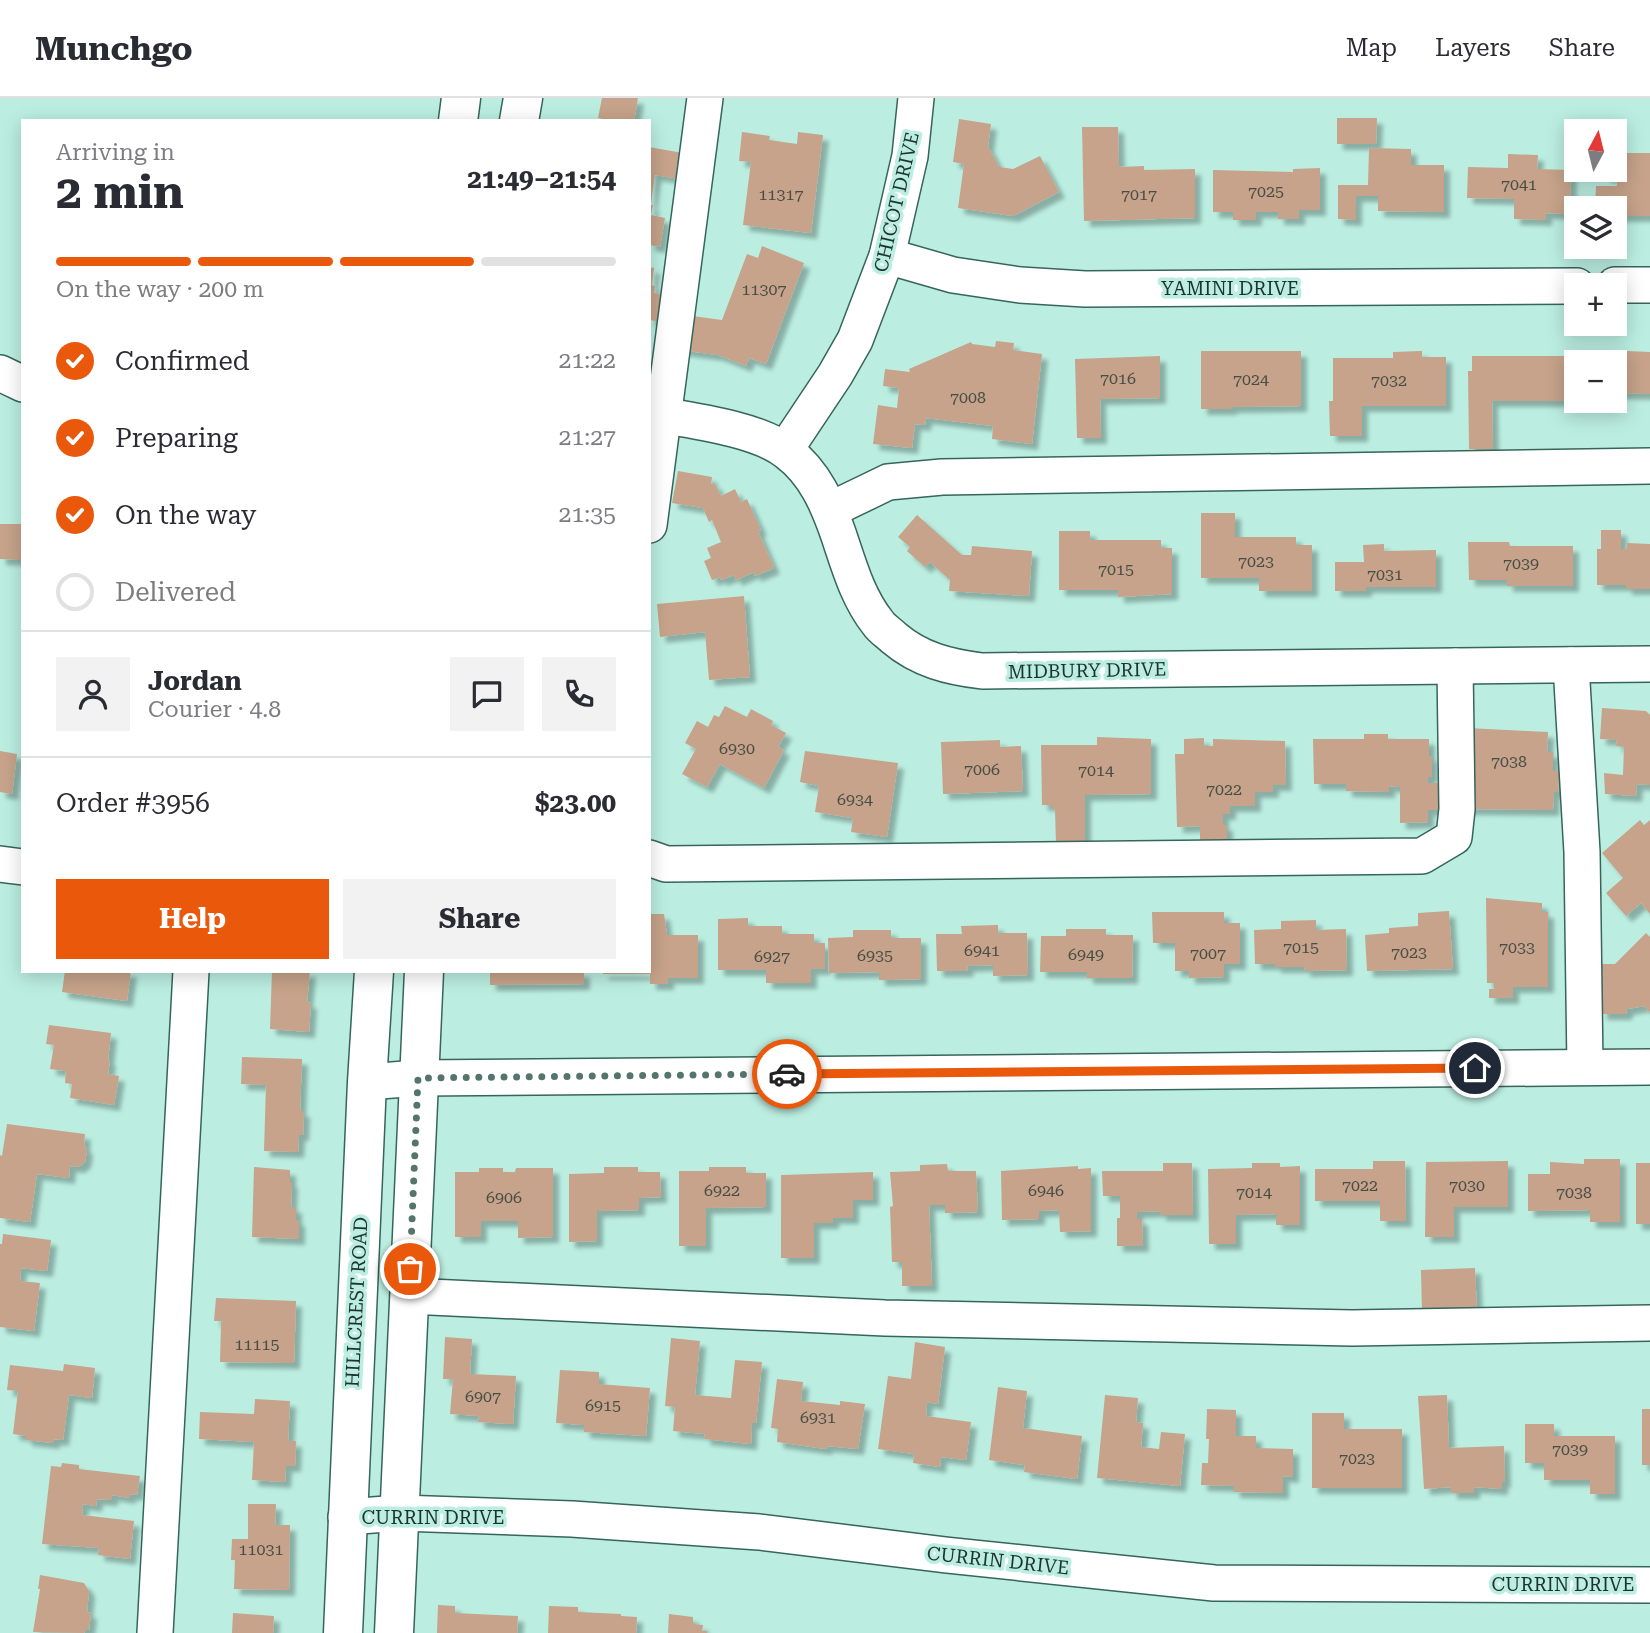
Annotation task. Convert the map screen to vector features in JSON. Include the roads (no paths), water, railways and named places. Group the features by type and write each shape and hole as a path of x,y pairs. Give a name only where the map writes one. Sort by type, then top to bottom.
{"main road":[{"path":"458,119 461,98"},
{"path":"519,119 523,98"},
{"name":"HILLCREST ROAD","path":"342,1633 374,973"},
{"path":"394,1633 424,973"}],"street":[{"path":"651,493 656,414 705,98"},
{"name":"CHICOT DRIVE","path":"785,450 855,340 887,256 910,156 916,98"},
{"name":"YAMINI DRIVE","path":"887,256 953,275 1020,285 1085,289 1564,286"},
{"path":"1627,285 1650,285"},
{"path":"0,373 21,383"},
{"name":"MIDBURY DRIVE","path":"656,414 755,436 785,450 807,471 824,496 855,581 879,625 927,659 953,667 982,671 1650,664"},
{"path":"830,510 888,482 942,477 1650,466"},
{"path":"1571,665 1581,852 1585,1067"},
{"path":"651,859 666,864 680,864 1422,856 1454,837 1457,809 1455,666"},
{"path":"0,864 21,867"},
{"path":"155,1633 191,973"},
{"path":"367,1082 418,1078 1650,1066"},
{"path":"409,1296 885,1318 1283,1327 1650,1323"},
{"name":"CURRIN DRIVE","path":"346,1517 400,1513 572,1519 759,1532 1214,1583 1650,1585"}]}
